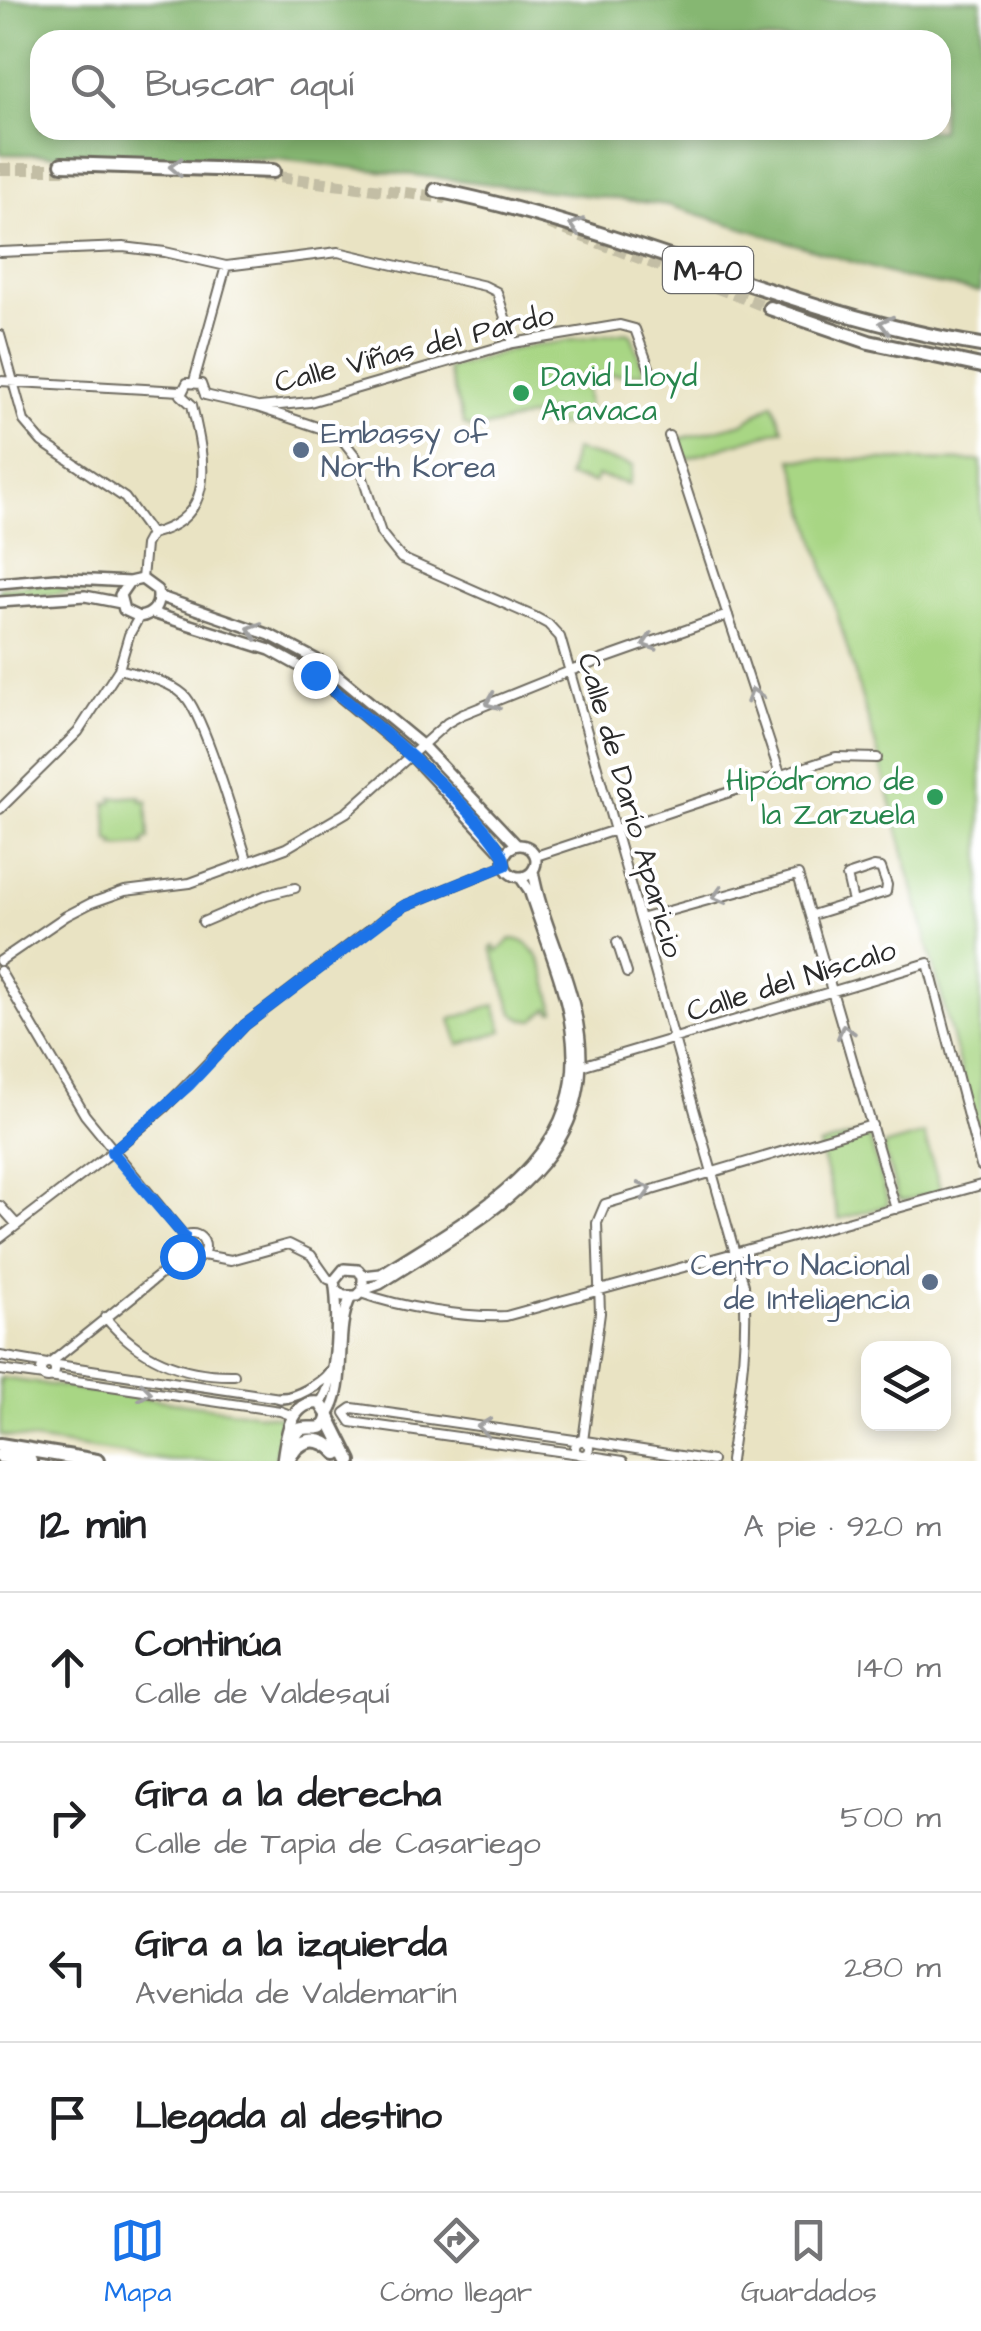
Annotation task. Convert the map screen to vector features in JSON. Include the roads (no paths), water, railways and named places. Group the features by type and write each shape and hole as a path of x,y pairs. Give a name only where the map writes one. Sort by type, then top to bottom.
{"highway":[{"path":"62,164 273,171"},
{"name":"M-40","path":"436,190 536,213 813,304 946,339 981,342"},
{"name":"M-40","path":"770,308 869,342 981,366"},
{"path":"286,1461 297,1414 310,1402 320,1403 329,1418 332,1439 345,1459"},
{"path":"297,1414 305,1427 312,1430 329,1418"},
{"path":"286,1461 292,1437 305,1427"},
{"path":"286,1461 296,1448 310,1440 326,1443 345,1459"},
{"path":"0,1445 97,1461"},
{"path":"0,1456 30,1461"}],"street":[{"path":"0,252 123,247 226,266 338,252 497,292 513,343"},
{"path":"194,381 226,266"},
{"name":"Calle Viñas del Pardo","path":"257,407 295,406 513,343 620,325 630,326 637,333 650,370"},
{"path":"0,335 24,422 42,442 125,498 151,534"},
{"path":"0,381 181,391"},
{"path":"142,580 145,545 151,534 184,522 197,496 203,461 192,405 183,399 181,391 194,381"},
{"path":"192,405 201,402 205,395 204,387 194,381"},
{"name":"Calle de Darío Aparicio","path":"205,395 330,429 352,447 381,533 401,558 548,624 560,637 744,1285 747,1328 730,1461"},
{"path":"288,418 295,406"},
{"path":"295,406 298,421"},
{"path":"669,436 780,774"},
{"path":"0,583 85,578 142,580 153,585 158,596 152,612"},
{"path":"121,603 122,590 129,582"},
{"path":"0,602 84,596 121,603 134,616"},
{"path":"158,596 270,634 304,651 423,746 517,844 530,848 536,856 533,871 574,1006 581,1066 568,1124 550,1156 526,1184 380,1284 358,1294 345,1310 329,1418"},
{"path":"134,616 152,612 242,640 296,662 412,755 505,861 509,873 520,877 530,890 571,1026 571,1082 560,1121 536,1162 504,1193 381,1274 362,1276"},
{"path":"0,808 78,732 119,668 134,616"},
{"path":"0,961 91,903 125,890 190,883 286,848 347,812 446,723 461,715 570,671 728,616"},
{"path":"119,668 169,686 187,698 248,862"},
{"path":"536,856 780,774 836,758 877,758"},
{"path":"0,1238 112,1152 189,1085 245,1025 404,906 505,861 517,844"},
{"path":"812,915 886,892 881,868 847,876 853,902"},
{"path":"520,877 533,871"},
{"path":"640,919 798,875 896,1209"},
{"path":"204,922 266,894 295,888"},
{"path":"617,942 627,974"},
{"name":"Calle del Níscalo","path":"581,1066 928,963 981,1166"},
{"path":"0,971 85,1116 184,1236"},
{"path":"582,1454 575,1447 583,1441 598,1344 596,1223 605,1204 872,1125"},
{"path":"203,1255 206,1248 202,1237 184,1236 178,1248 190,1261 203,1255 231,1260 289,1244 311,1255 335,1286 384,1301 489,1317 526,1312 981,1185"},
{"path":"0,1206 16,1225"},
{"path":"46,1377 41,1369 182,1256"},
{"path":"320,1403 328,1394 335,1286 344,1269 358,1270 362,1276 358,1294"},
{"path":"105,1317 120,1335 159,1362 207,1376 234,1375"},
{"path":"0,1356 280,1398 296,1396 321,1382 332,1370"},
{"path":"0,1370 297,1414"},
{"path":"622,1461 351,1422 346,1413 352,1408 360,1409 712,1461"}],"tunnel":[{"path":"0,169 72,169"},
{"path":"262,175 446,198"},
{"path":"548,223 770,308"}],"place":[{"name":"David Lloyd Aravaca","path":"521,393"},
{"name":"Embassy of North Korea","path":"301,450"},
{"name":"Hipódromo de la Zarzuela","path":"935,797"},
{"name":"Centro Nacional de Inteligencia","path":"930,1282"}]}
